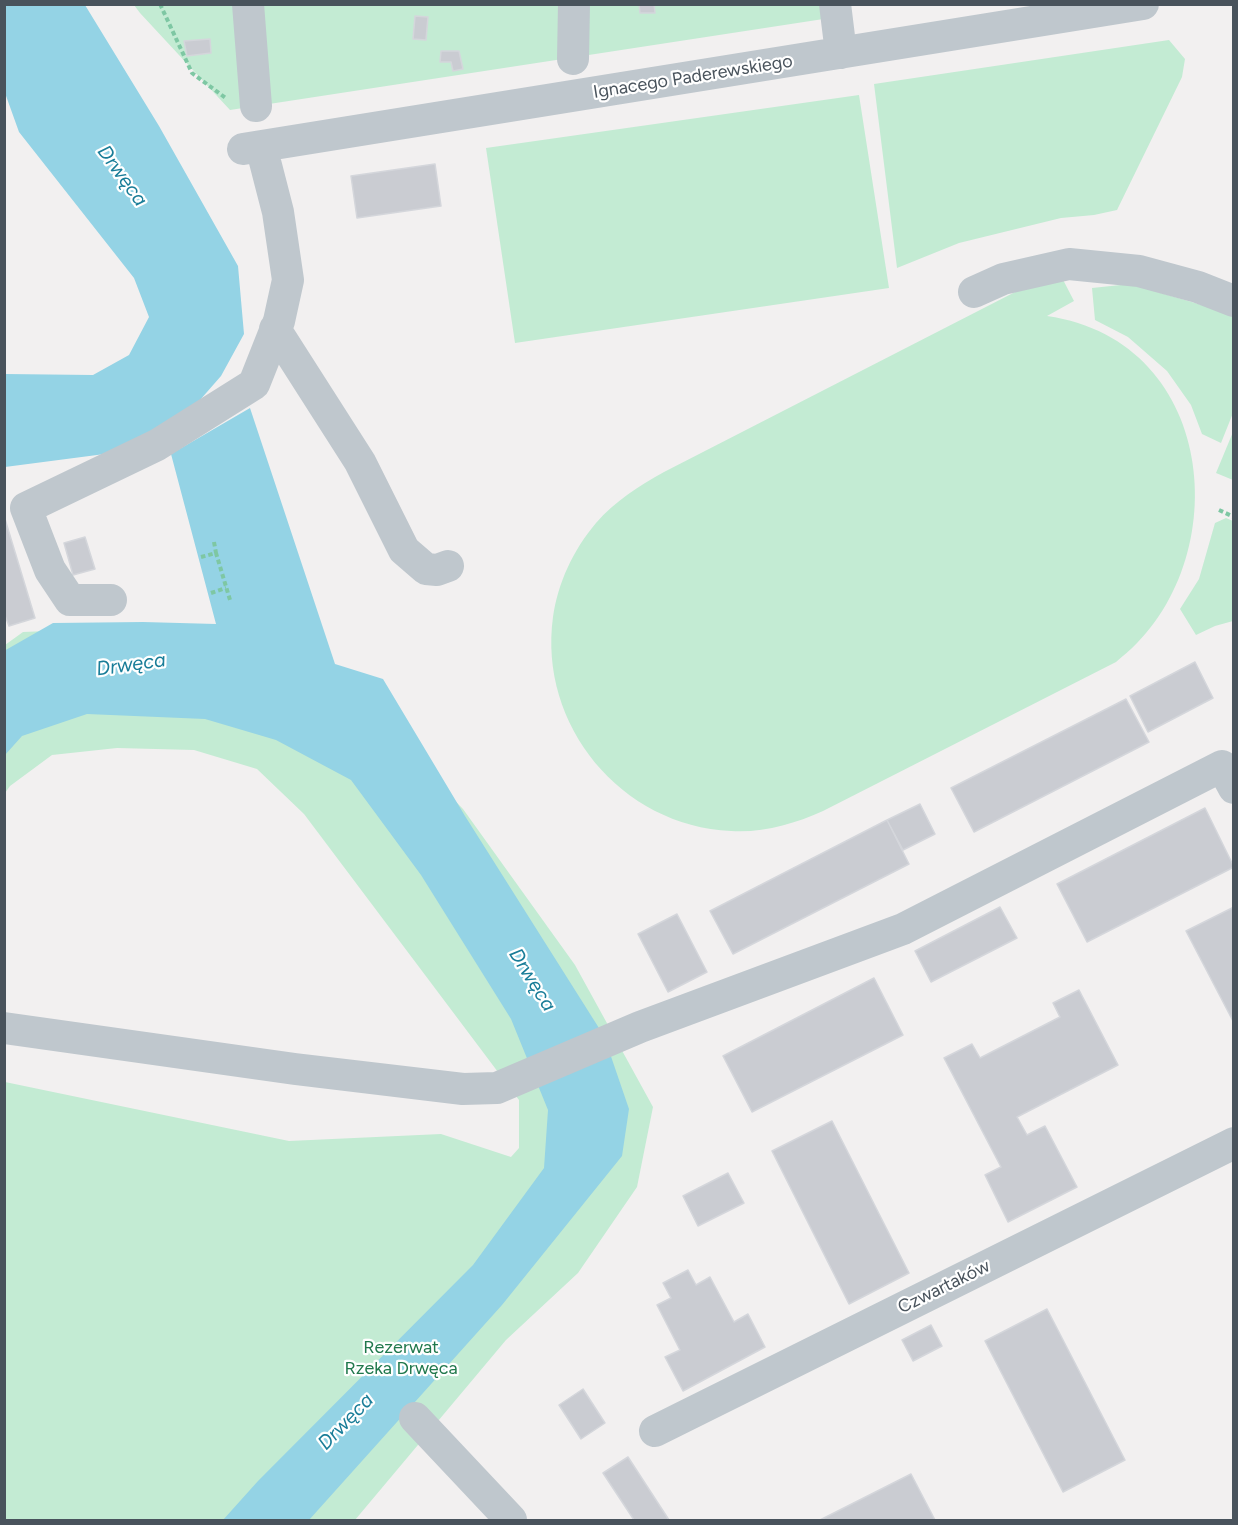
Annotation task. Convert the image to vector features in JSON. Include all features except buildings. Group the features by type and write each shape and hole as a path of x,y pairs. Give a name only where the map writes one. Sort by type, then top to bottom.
{"street":[{"path":"245,105 248,4"},
{"path":"573,59 574,4"},
{"path":"835,4 841,53"},
{"name":"Ignacego Paderewskiego","path":"275,329 288,280 278,212 252,148 1143,4"},
{"path":"974,292 1003,279 1069,264 1139,271 1198,286 1233,301"},
{"path":"275,329 360,462 404,550 426,569 437,570 448,566"},
{"path":"111,600 70,600 50,570 26,508 157,445 254,384 275,329"},
{"path":"4,1028 296,1069 463,1089 497,1088 640,1027 903,929 1222,766 1233,788"},
{"name":"Czwartaków","path":"655,1431 1233,1143"},
{"path":"415,1418 511,1521"}],"path":[{"path":"160,4 192,72 245,105"},
{"path":"1219,510 1233,517"},
{"path":"214,542 230,600"},
{"path":"201,557 216,553"},
{"path":"211,594 226,588"}],"green space":[{"path":"841,4 830,18 230,110 134,5"},
{"path":"1169,40 1185,59 1182,77 1117,210 1061,218 959,243 897,268 874,84"},
{"path":"859,95 889,288 515,343 486,148"},
{"path":"1058,270 1074,301 1047,316 1105,334 1149,368 1178,412 1193,464 1194,519 1181,573 1155,622 1116,662 823,811 790,824 743,831 691,825 655,811 622,790 595,763 574,731 559,695 552,657 553,617 563,579 580,544 596,523 628,494 664,472"},
{"path":"1130,284 1233,314 1233,413 1221,443 1202,434 1191,405 1167,371 1128,337 1095,320 1092,288"},
{"path":"1233,432 1234,480 1216,473"},
{"path":"1226,518 1233,521 1233,621 1196,635 1180,609 1199,579 1215,523"},
{"name":"Rezerwat Rzeka Drwęca","path":"194,625 358,701 463,809 575,965 653,1107 637,1187 578,1273 506,1340 355,1520 5,1520 5,1082 289,1141 441,1134 511,1157 519,1148 519,1100 304,814 257,769 194,750 117,748 52,755 10,786 5,793 5,645 23,632"}],"water":[{"name":"Drwęca","path":"5,5 85,5 159,126 238,266 244,334 221,376 193,408 120,452 5,467 5,374 93,375 129,355 149,317 134,278 19,132 5,93"},
{"name":"Drwęca","path":"250,408 335,664 383,679 465,816 604,1036 629,1109 622,1156 502,1305 309,1520 223,1520 258,1481 473,1265 544,1168 548,1110 511,1019 421,875 351,780 276,740 205,719 87,714 22,736 5,755 4,651 53,623 216,624 171,454"}]}
